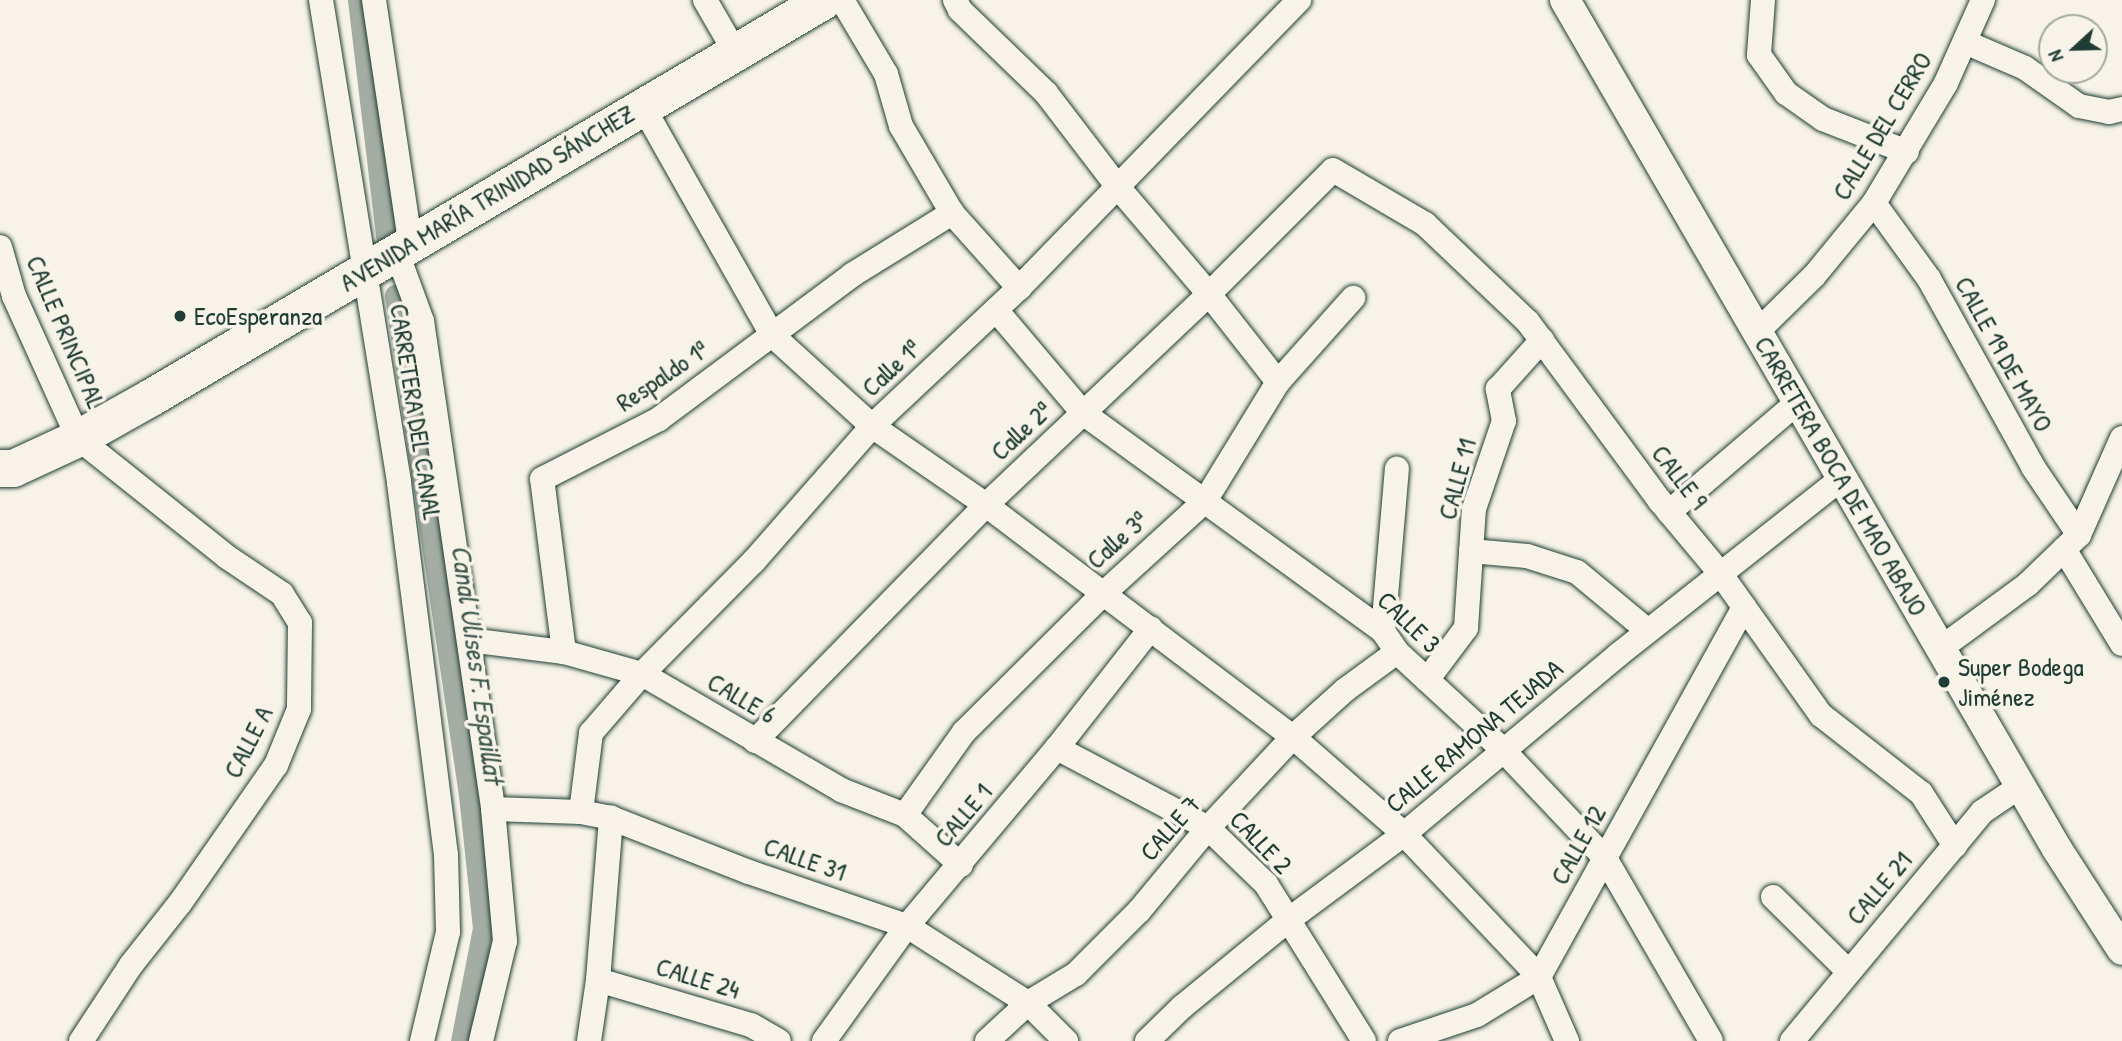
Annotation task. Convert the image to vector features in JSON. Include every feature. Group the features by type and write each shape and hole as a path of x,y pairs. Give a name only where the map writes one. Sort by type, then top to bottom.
{"main road":[{"name":"AVENIDA MARÍA TRINIDAD SÁNCHEZ","path":"4,470 78,438 824,0"}],"street":[{"name":"CARRETERA DEL CANAL","path":"321,0 399,483 446,855 448,932 422,1041"},
{"name":"CARRETERA DEL CANAL","path":"373,0 403,246 422,321 493,810 505,941 481,1041"},
{"path":"705,0 735,52"},
{"path":"842,0 887,74 901,126 952,213 1019,288"},
{"path":"955,0 960,10 1046,93 1117,186 1209,294 1278,382"},
{"name":"Calle 1ª","path":"581,812 591,733 642,674 754,561 872,426 1019,288 1299,0"},
{"name":"CARRETERA BOCA DE MAO ABAJO","path":"1565,0 2057,849 2122,950"},
{"path":"1763,0 1759,55 1786,93 1823,119 1907,152"},
{"name":"CALLE DEL CERRO","path":"1758,332 1814,276 1874,203 1946,83 1983,0"},
{"path":"1965,42 2025,68 2079,106 2109,112 2122,108"},
{"path":"642,105 772,335 872,426 986,505 1151,628 1293,737 1404,834 1539,977 1567,1041"},
{"name":"Calle 2ª","path":"755,741 986,505 1209,294 1333,170"},
{"name":"CALLE 9","path":"1333,170 1425,225 1528,322 1669,513 1720,573 1821,715 1921,793 1955,846"},
{"name":"CALLE 19 DE MAYO","path":"1874,203 1929,279 2072,542 2122,644"},
{"name":"Respaldo 1ª","path":"564,652 542,479 659,419 852,275 952,213"},
{"name":"CALLE PRINCIPAL","path":"0,247 14,296 78,438"},
{"name":"Calle 3ª","path":"905,815 964,732 1104,593 1205,500 1278,382 1353,298"},
{"name":"CALLE 3","path":"996,310 1083,413 1383,632 1397,652 1502,749 1605,858 1711,1041"},
{"name":"CALLE 11","path":"1427,680 1466,628 1474,509 1504,421 1498,389 1542,340"},
{"path":"1669,513 1798,402"},
{"name":"CALLE A","path":"78,438 227,558 282,594 300,623 299,709 276,765 180,903 131,965 81,1041"},
{"path":"1941,648 2028,584 2072,542 2122,438"},
{"path":"1383,632 1397,469"},
{"name":"CALLE RAMONA TEJADA","path":"1147,1041 1182,1007 1287,921 1404,834 1502,749 1842,478"},
{"path":"1471,551 1527,556 1577,572 1648,631"},
{"name":"CALLE 12","path":"1400,1041 1477,1015 1539,977 1744,607"},
{"name":"CALLE 1","path":"824,1041 908,926 1057,748 1151,628"},
{"name":"CALLE 6","path":"469,640 564,652 642,674 841,790 905,815 961,865"},
{"name":"CALLE 7","path":"987,1041 1028,1003 1076,974 1139,911 1208,828 1293,737 1345,690 1397,652"},
{"name":"CALLE 2","path":"1057,748 1208,828 1266,884 1364,1041"},
{"name":"CALLE 21","path":"1792,1041 1982,812 2022,785"},
{"name":"CALLE 31","path":"493,810 581,812 611,818 749,872 908,926 1028,1003 1066,1041"},
{"path":"589,1041 598,980 611,818"},
{"path":"1773,897 1848,971"},
{"name":"CALLE 24","path":"598,980 751,1025 779,1041"}],"waterway":[{"name":"Canal Ulises F. Espaillat","path":"358,0 386,236"},
{"name":"Canal Ulises F. Espaillat","path":"395,295 469,795 483,928 461,1041"}],"place":[{"name":"EcoEsperanza","path":"180,316"},
{"name":"Super Bodega Jiménez","path":"1944,682"}]}
